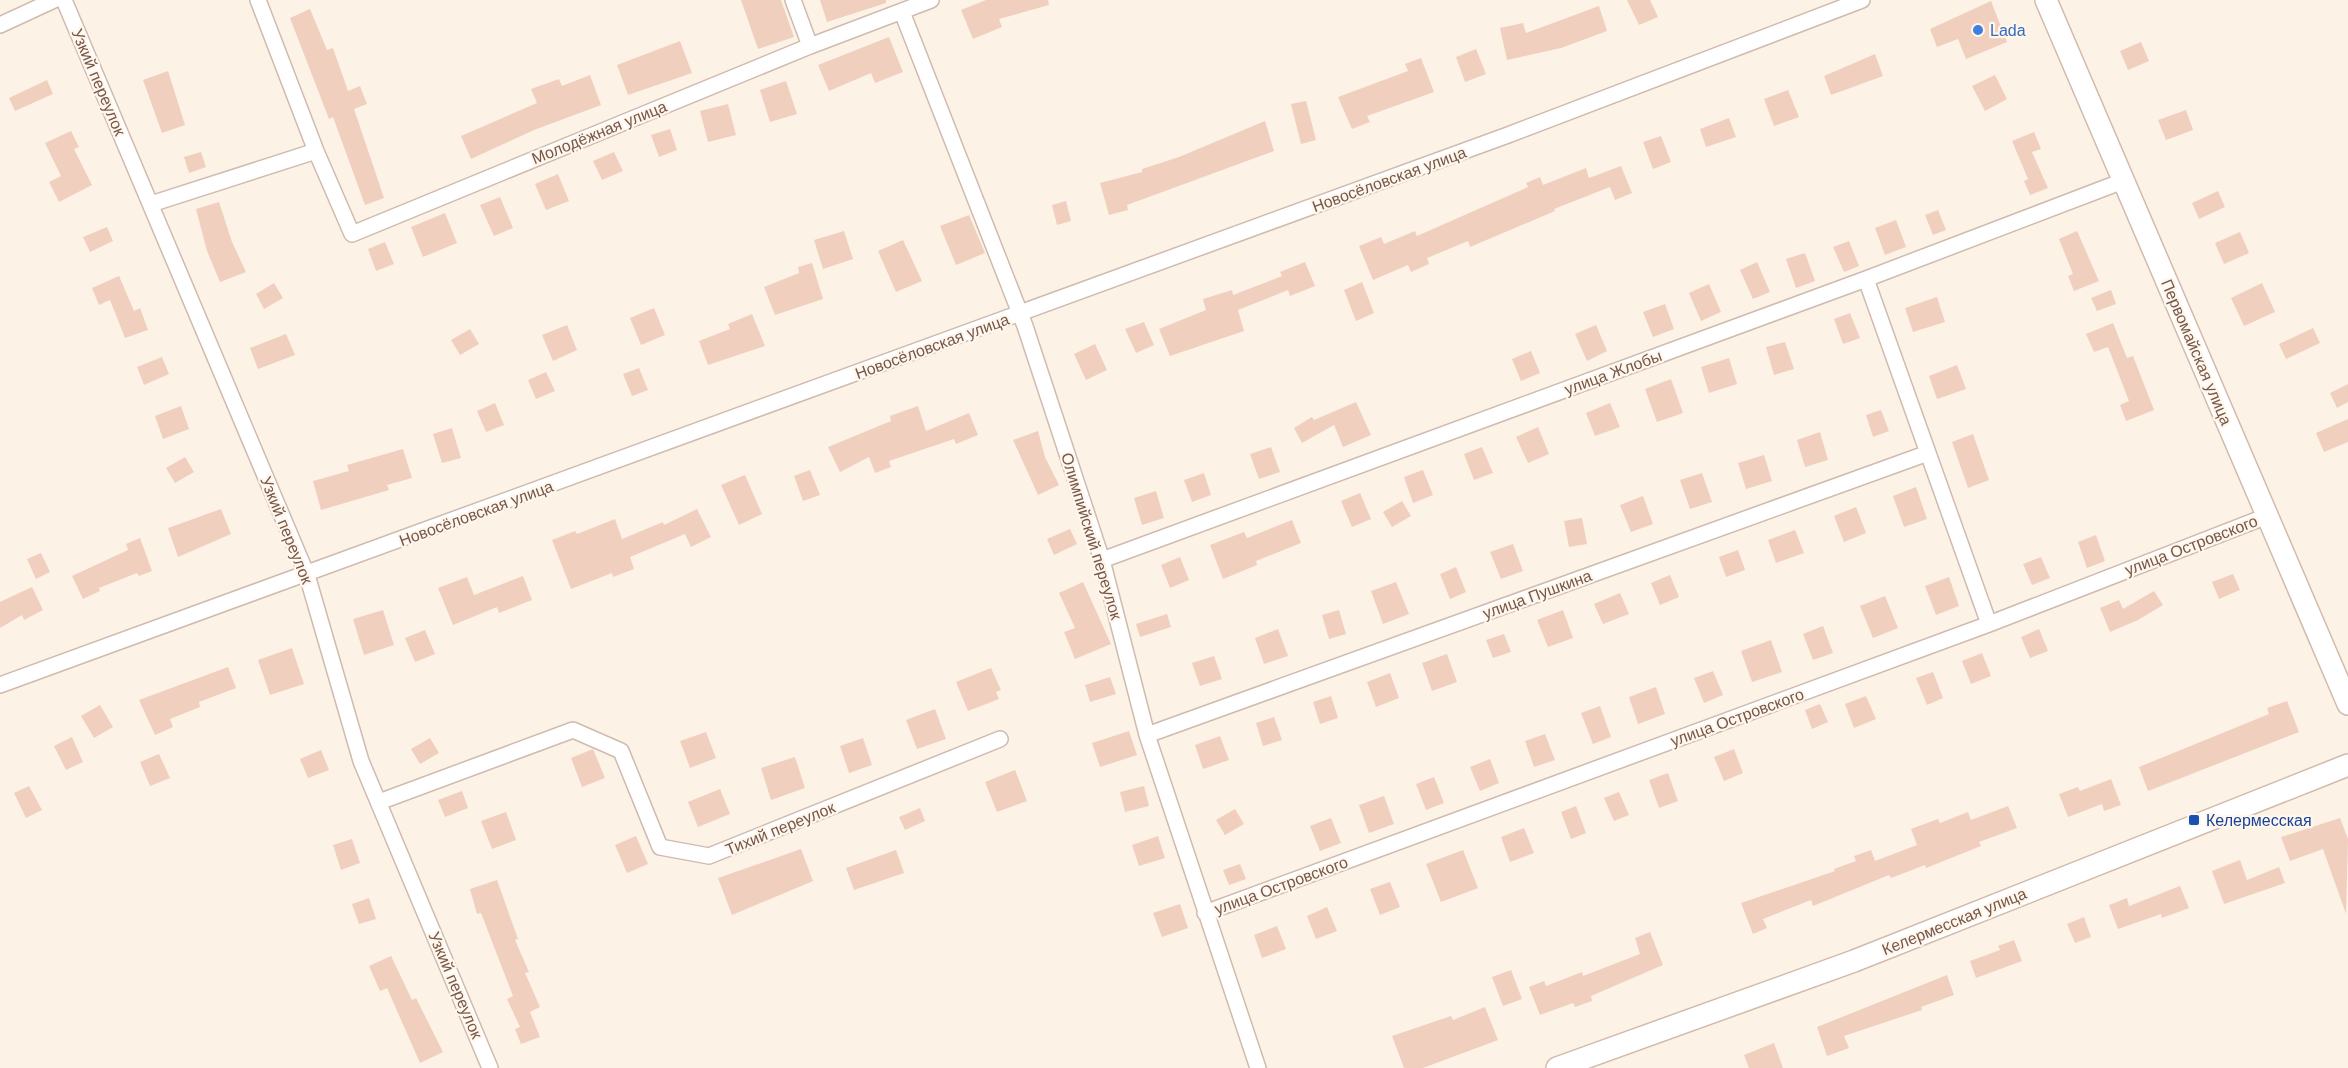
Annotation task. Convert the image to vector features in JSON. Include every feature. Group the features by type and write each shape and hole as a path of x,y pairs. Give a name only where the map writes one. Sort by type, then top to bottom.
{"street":[{"path":"0,25 54,0"},
{"name":"Узкий переулок","path":"64,0 307,575 361,761 490,1068"},
{"name":"Молодёжная улица","path":"258,0 316,152 352,234 810,46 931,0"},
{"path":"793,0 810,46"},
{"name":"Новосёловская улица","path":"0,685 307,575 1508,135 1862,0"},
{"name":"Первомайская улица","path":"2046,0 2348,704"},
{"name":"Олимпийский переулок","path":"902,12 1021,314 1102,560 1147,735 1258,1068"},
{"path":"151,204 316,152"},
{"name":"улица Жлобы","path":"1102,560 1866,279 2123,181"},
{"path":"1866,279 1989,624"},
{"name":"улица Пушкина","path":"1147,735 1928,453"},
{"name":"улица Островского","path":"1205,913 1989,624 2267,516"},
{"name":"Тихий переулок","path":"379,802 573,730 621,751 660,847 709,856 1000,739"},
{"name":"Келермесская улица","path":"1557,1068 1854,961 2348,765"}],"building":[{"path":"741,0 781,0 794,37 758,49"},
{"path":"820,0 886,0 886,3 827,22"},
{"path":"986,0 1048,0 1049,5 999,19 1002,27 973,39 961,10"},
{"path":"1627,0 1650,0 1658,17 1639,25"},
{"name":"Lada","path":"1991,1 2007,42 1966,59 1958,39 1937,47 1930,29"},
{"path":"1599,6 1607,31 1561,48 1507,60 1500,28 1523,23 1526,33"},
{"path":"310,9 327,50 333,48 348,91 360,86 367,104 354,109 384,198 365,205 333,117 329,119 290,18"},
{"path":"889,37 903,72 875,83 871,73 829,91 818,65"},
{"path":"680,41 692,73 628,95 617,65"},
{"path":"2141,42 2149,61 2128,70 2120,51"},
{"path":"1476,49 1486,74 1465,82 1456,57"},
{"path":"1875,54 1883,76 1831,95 1824,76"},
{"path":"1421,58 1434,92 1367,116 1370,122 1352,129 1338,97 1408,71 1405,64"},
{"path":"168,71 185,125 162,133 143,80"},
{"path":"590,75 601,105 534,130 471,159 461,136 537,103 531,89 559,79 562,86"},
{"path":"1995,75 2007,99 1985,111 1972,86"},
{"path":"47,80 53,94 15,111 9,98"},
{"path":"786,81 797,114 770,122 760,90"},
{"path":"1788,90 1799,117 1774,126 1764,99"},
{"path":"1306,101 1316,140 1301,144 1291,104"},
{"path":"728,104 736,135 708,142 700,111"},
{"path":"2186,110 2193,130 2166,140 2158,120"},
{"path":"1729,118 1736,137 1706,147 1700,129"},
{"path":"1265,121 1274,151 1127,205 1128,210 1109,215 1100,183 1142,172 1142,169 1179,157"},
{"path":"670,129 677,150 659,157 651,135"},
{"path":"71,131 79,147 74,149 92,185 59,202 49,182 61,176 45,143"},
{"path":"2034,132 2041,149 2032,152 2048,188 2030,195 2024,181 2028,179 2012,141"},
{"path":"1661,136 1671,162 1653,169 1643,142"},
{"path":"201,152 206,167 189,173 184,157"},
{"path":"614,152 623,171 602,180 593,161"},
{"path":"1621,166 1632,193 1615,200 1610,187 1554,209 1555,211 1470,247 1468,241 1427,258 1429,264 1411,272 1408,265 1373,280 1359,246 1381,237 1384,244 1415,231 1417,236 1528,187 1526,183 1540,177 1543,185 1586,168 1589,178"},
{"path":"558,174 569,201 546,210 535,184"},
{"path":"2218,191 2225,207 2199,219 2192,203"},
{"path":"500,197 513,228 494,236 480,205"},
{"path":"1066,201 1071,221 1057,225 1052,205"},
{"path":"219,202 232,242 246,272 220,282 207,251 196,209"},
{"path":"1938,210 1946,230 1933,235 1925,215"},
{"path":"445,213 457,243 423,257 411,227"},
{"path":"969,215 985,253 956,265 940,226"},
{"path":"1896,220 1906,247 1885,255 1875,228"},
{"path":"107,227 113,241 90,252 83,237"},
{"path":"844,231 853,259 823,269 814,240"},
{"path":"2077,231 2099,281 2074,291 2068,276 2073,274 2059,239"},
{"path":"2240,232 2249,253 2224,264 2215,243"},
{"path":"903,240 922,281 896,292 878,251"},
{"path":"1849,241 1859,266 1844,272 1833,247"},
{"path":"385,242 394,264 376,271 368,249"},
{"path":"1805,253 1815,281 1796,288 1786,259"},
{"path":"1305,262 1315,286 1290,296 1288,290 1238,310 1244,331 1170,356 1159,329 1206,310 1203,299 1232,290 1233,295 1282,276 1280,272"},
{"path":"1757,262 1770,292 1753,299 1740,270"},
{"path":"812,263 823,299 775,315 764,287 799,273 798,267"},
{"path":"119,276 134,311 140,308 148,330 125,338 110,300 99,305 92,288"},
{"path":"1362,282 1374,313 1356,321 1344,290"},
{"path":"274,283 283,298 264,309 256,294"},
{"path":"2262,283 2275,312 2244,326 2231,298"},
{"path":"1709,284 1721,312 1701,321 1689,293"},
{"path":"2111,290 2116,304 2097,311 2091,298"},
{"path":"1937,297 1945,322 1913,332 1905,308"},
{"path":"1665,304 1674,329 1653,337 1643,312"},
{"path":"654,308 665,335 641,345 630,318"},
{"path":"1850,313 1860,338 1843,344 1834,319"},
{"path":"752,314 765,346 708,365 699,341 730,329 728,324"},
{"path":"1144,322 1154,345 1136,353 1125,329"},
{"path":"2113,323 2127,358 2133,356 2154,410 2126,421 2120,405 2129,401 2108,347 2094,352 2086,334"},
{"path":"567,325 577,350 553,361 542,335"},
{"path":"1596,325 1607,351 1587,361 1575,334"},
{"path":"2313,328 2320,343 2286,359 2279,344"},
{"path":"470,329 479,344 460,355 451,340"},
{"path":"286,334 295,355 258,369 250,348"},
{"path":"1785,342 1794,369 1774,375 1766,347"},
{"path":"1095,344 1107,370 1086,380 1074,354"},
{"path":"1531,351 1540,373 1521,381 1512,359"},
{"path":"162,357 169,374 144,385 137,367"},
{"path":"1729,358 1737,384 1709,393 1701,367"},
{"path":"1957,365 1966,389 1937,399 1929,376"},
{"path":"639,368 648,390 632,396 623,374"},
{"path":"546,372 555,391 536,399 528,380"},
{"path":"1671,379 1683,413 1657,422 1645,389"},
{"path":"2348,384 2348,402 2337,408 2330,393"},
{"path":"1356,402 1371,435 1343,447 1334,425 1302,443 1294,428 1312,417 1314,420"},
{"path":"495,403 504,425 486,432 477,411"},
{"path":"1610,403 1620,427 1595,436 1586,413"},
{"path":"181,406 189,429 163,439 155,416"},
{"path":"918,406 926,431 969,413 978,435 956,444 954,439 889,461 891,467 875,473 869,457 840,472 828,447 891,421 890,416"},
{"path":"1881,410 1889,431 1873,437 1866,415"},
{"path":"2348,419 2348,442 2324,452 2316,433"},
{"path":"1538,427 1549,454 1528,463 1516,437"},
{"path":"452,428 461,458 442,463 433,434"},
{"path":"1038,431 1045,457 1059,485 1038,495 1013,440"},
{"path":"1820,432 1828,460 1805,467 1797,440"},
{"path":"1973,434 1989,480 1968,488 1952,442"},
{"path":"1271,447 1280,472 1259,479 1250,454"},
{"path":"1482,447 1493,473 1474,480 1464,454"},
{"path":"403,449 412,478 387,485 389,490 321,510 313,481 349,471 347,465"},
{"path":"1764,455 1772,481 1746,489 1738,463"},
{"path":"185,457 194,472 175,483 166,468"},
{"path":"810,470 820,495 803,501 794,476"},
{"path":"1423,470 1433,495 1413,503 1404,477"},
{"path":"1204,473 1211,495 1192,502 1184,480"},
{"path":"1702,473 1712,502 1690,509 1680,480"},
{"path":"745,475 762,514 739,525 721,485"},
{"path":"1916,487 1927,519 1904,527 1893,496"},
{"path":"1156,491 1164,518 1142,525 1134,498"},
{"path":"1360,493 1371,519 1352,527 1341,501"},
{"path":"1643,496 1653,524 1631,532 1620,505"},
{"path":"1402,501 1411,516 1392,527 1383,512"},
{"path":"1856,507 1866,533 1844,542 1834,516"},
{"path":"221,509 231,534 178,557 168,528"},
{"path":"697,509 711,537 691,547 685,534 630,557 634,569 613,577 612,573 571,589 552,540 575,531 577,534 615,519 622,539 663,522 664,525"},
{"path":"1582,518 1587,544 1569,547 1564,521"},
{"path":"1292,520 1301,543 1256,561 1257,565 1223,579 1210,545 1244,532 1247,538"},
{"path":"1070,529 1077,544 1054,555 1047,539"},
{"path":"1795,530 1804,553 1776,563 1768,540"},
{"path":"2096,535 2105,561 2087,568 2078,542"},
{"path":"140,538 152,571 139,576 137,573 99,588 100,591 83,599 72,576 128,550 126,544"},
{"path":"1513,544 1523,571 1501,579 1490,552"},
{"path":"1738,550 1745,570 1726,577 1719,557"},
{"path":"41,553 50,572 36,579 27,559"},
{"path":"1180,557 1189,580 1170,588 1161,565"},
{"path":"2041,557 2050,578 2032,585 2023,564"},
{"path":"1456,567 1466,592 1450,599 1440,574"},
{"path":"2233,574 2240,590 2219,599 2212,582"},
{"path":"1670,575 1679,597 1660,605 1651,583"},
{"path":"523,576 532,600 499,613 497,607 453,625 438,588 467,577 474,595"},
{"path":"1949,577 1959,606 1936,615 1925,586"},
{"path":"1083,582 1111,644 1075,659 1064,632 1075,628 1059,593"},
{"path":"1396,582 1409,614 1383,624 1371,591"},
{"path":"32,587 43,610 24,620 22,615 0,628 0,602"},
{"path":"2154,591 2163,605 2138,620 2110,632 2100,608 2119,600 2123,609"},
{"path":"1620,593 1629,614 1603,624 1594,604"},
{"path":"1885,596 1898,628 1873,638 1860,606"},
{"path":"383,610 394,645 364,655 353,619"},
{"path":"1339,610 1346,634 1329,639 1322,615"},
{"path":"1563,610 1573,638 1548,647 1537,620"},
{"path":"1167,614 1171,627 1140,637 1136,624"},
{"path":"1823,626 1833,653 1813,660 1803,634"},
{"path":"1278,629 1288,656 1264,664 1255,638"},
{"path":"2039,629 2048,651 2030,658 2021,637"},
{"path":"425,630 435,654 415,662 405,638"},
{"path":"1504,634 1511,652 1493,658 1486,640"},
{"path":"1771,640 1782,672 1752,682 1741,651"},
{"path":"292,648 304,684 270,695 258,660"},
{"path":"1982,653 1991,676 1971,684 1962,661"},
{"path":"1447,654 1457,682 1432,691 1422,663"},
{"path":"1214,656 1222,679 1200,686 1192,663"},
{"path":"228,667 236,688 199,702 200,707 170,719 173,727 155,735 139,700"},
{"path":"991,668 1001,690 996,692 999,699 968,711 956,682"},
{"path":"1713,671 1723,695 1704,703 1694,678"},
{"path":"1933,672 1943,698 1927,705 1916,678"},
{"path":"1390,673 1399,698 1376,707 1367,682"},
{"path":"1110,677 1116,694 1090,702 1085,685"},
{"path":"1656,687 1665,714 1638,724 1629,697"},
{"path":"1331,696 1338,718 1320,724 1313,702"},
{"path":"1866,696 1876,719 1854,728 1845,704"},
{"path":"2287,701 2299,732 2148,791 2139,767 2269,714 2267,708"},
{"path":"1820,704 1828,722 1812,729 1805,710"},
{"path":"100,705 113,727 94,738 81,716"},
{"path":"1600,706 1611,737 1593,744 1581,713"},
{"path":"935,709 946,739 917,749 906,720"},
{"path":"1274,717 1282,740 1263,746 1256,723"},
{"path":"1129,731 1137,755 1100,767 1092,743"},
{"path":"706,732 716,758 690,768 680,741"},
{"path":"1545,734 1555,760 1534,767 1525,741"},
{"path":"1220,736 1229,760 1203,769 1195,745"},
{"path":"72,737 83,762 66,770 54,746"},
{"path":"430,738 439,753 420,764 411,749"},
{"path":"863,738 872,765 849,773 840,746"},
{"path":"593,749 605,778 582,787 571,758"},
{"path":"1734,749 1743,773 1724,781 1714,757"},
{"path":"321,750 329,770 308,778 300,759"},
{"path":"159,754 170,778 150,786 140,762"},
{"path":"795,757 805,788 771,800 761,768"},
{"path":"1490,759 1499,783 1480,791 1470,767"},
{"path":"1015,770 1027,801 997,812 985,782"},
{"path":"1668,773 1678,801 1659,808 1649,780"},
{"path":"1434,777 1444,803 1426,810 1416,784"},
{"path":"2111,779 2121,805 2104,811 2102,804 2068,817 2059,794 2078,787 2080,791"},
{"path":"29,786 42,810 26,818 14,793"},
{"path":"1144,786 1149,806 1125,812 1120,792"},
{"path":"720,789 730,814 698,827 688,802"},
{"path":"462,791 468,808 445,817 438,800"},
{"path":"1619,792 1629,815 1614,821 1604,798"},
{"path":"1384,796 1394,824 1369,833 1359,805"},
{"path":"1576,806 1586,833 1571,839 1561,812"},
{"path":"2008,806 2017,828 1979,842 1981,846 1926,868 1925,865 1891,878 1889,875 1813,906 1811,900 1763,919 1767,928 1753,934 1741,903 1835,871 1834,869 1856,861 1854,856 1871,850 1875,861 1917,845 1911,829 1938,819 1940,823 1968,812 1971,820"},
{"path":"920,808 925,821 905,830 899,817"},
{"path":"1235,809 1244,824 1225,835 1216,820"},
{"path":"506,812 516,840 492,849 481,821"},
{"path":"1331,818 1341,843 1320,851 1310,826"},
{"path":"2340,818 2348,839 2346,914 2323,849 2290,861 2281,837"},
{"path":"1524,828 1534,853 1510,862 1501,837"},
{"path":"636,836 648,864 627,873 615,845"},
{"path":"1158,836 1165,858 1139,866 1132,845"},
{"path":"352,839 360,863 341,870 333,845"},
{"path":"801,849 813,881 732,915 718,878"},
{"path":"896,850 904,873 854,890 846,868"},
{"path":"1463,850 1478,888 1441,902 1426,864"},
{"path":"2240,860 2247,880 2279,867 2285,883 2224,904 2212,871"},
{"path":"1240,864 1246,879 1229,885 1223,870"},
{"path":"497,880 518,939 515,940 529,972 525,973 540,1007 530,1012 540,1037 521,1044 515,1029 520,1027 507,999 513,996 481,913 477,914 470,889"},
{"path":"1390,882 1400,907 1380,915 1370,889"},
{"path":"2180,886 2189,908 2162,918 2161,914 2118,929 2109,905 2127,898 2129,906"},
{"path":"369,898 376,919 359,924 352,904"},
{"path":"1180,904 1188,928 1162,937 1153,913"},
{"path":"1327,907 1337,931 1316,939 1307,916"},
{"path":"2084,917 2091,937 2075,943 2067,924"},
{"path":"1277,926 1286,949 1262,958 1254,935"},
{"path":"1650,932 1663,965 1591,996 1592,1001 1575,1007 1573,1003 1540,1015 1529,987 1544,981 1546,986 1582,972 1583,976 1640,954 1635,938"},
{"path":"2014,940 2022,961 1976,978 1970,961 2000,950 1998,946"},
{"path":"391,956 412,1000 416,998 443,1052 420,1063 387,988 380,991 369,966"},
{"path":"1511,970 1522,999 1503,1006 1492,977"},
{"path":"1947,975 1954,995 1921,1007 1922,1010 1844,1036 1849,1048 1827,1056 1817,1027"},
{"path":"1485,1007 1498,1040 1423,1068 1404,1068 1392,1036 1451,1016 1453,1020"},
{"path":"1774,1043 1783,1068 1749,1068 1744,1055"}],"place":[{"name":"Lada","path":"1978,30"},
{"name":"Келермесская","path":"2194,820"}]}
